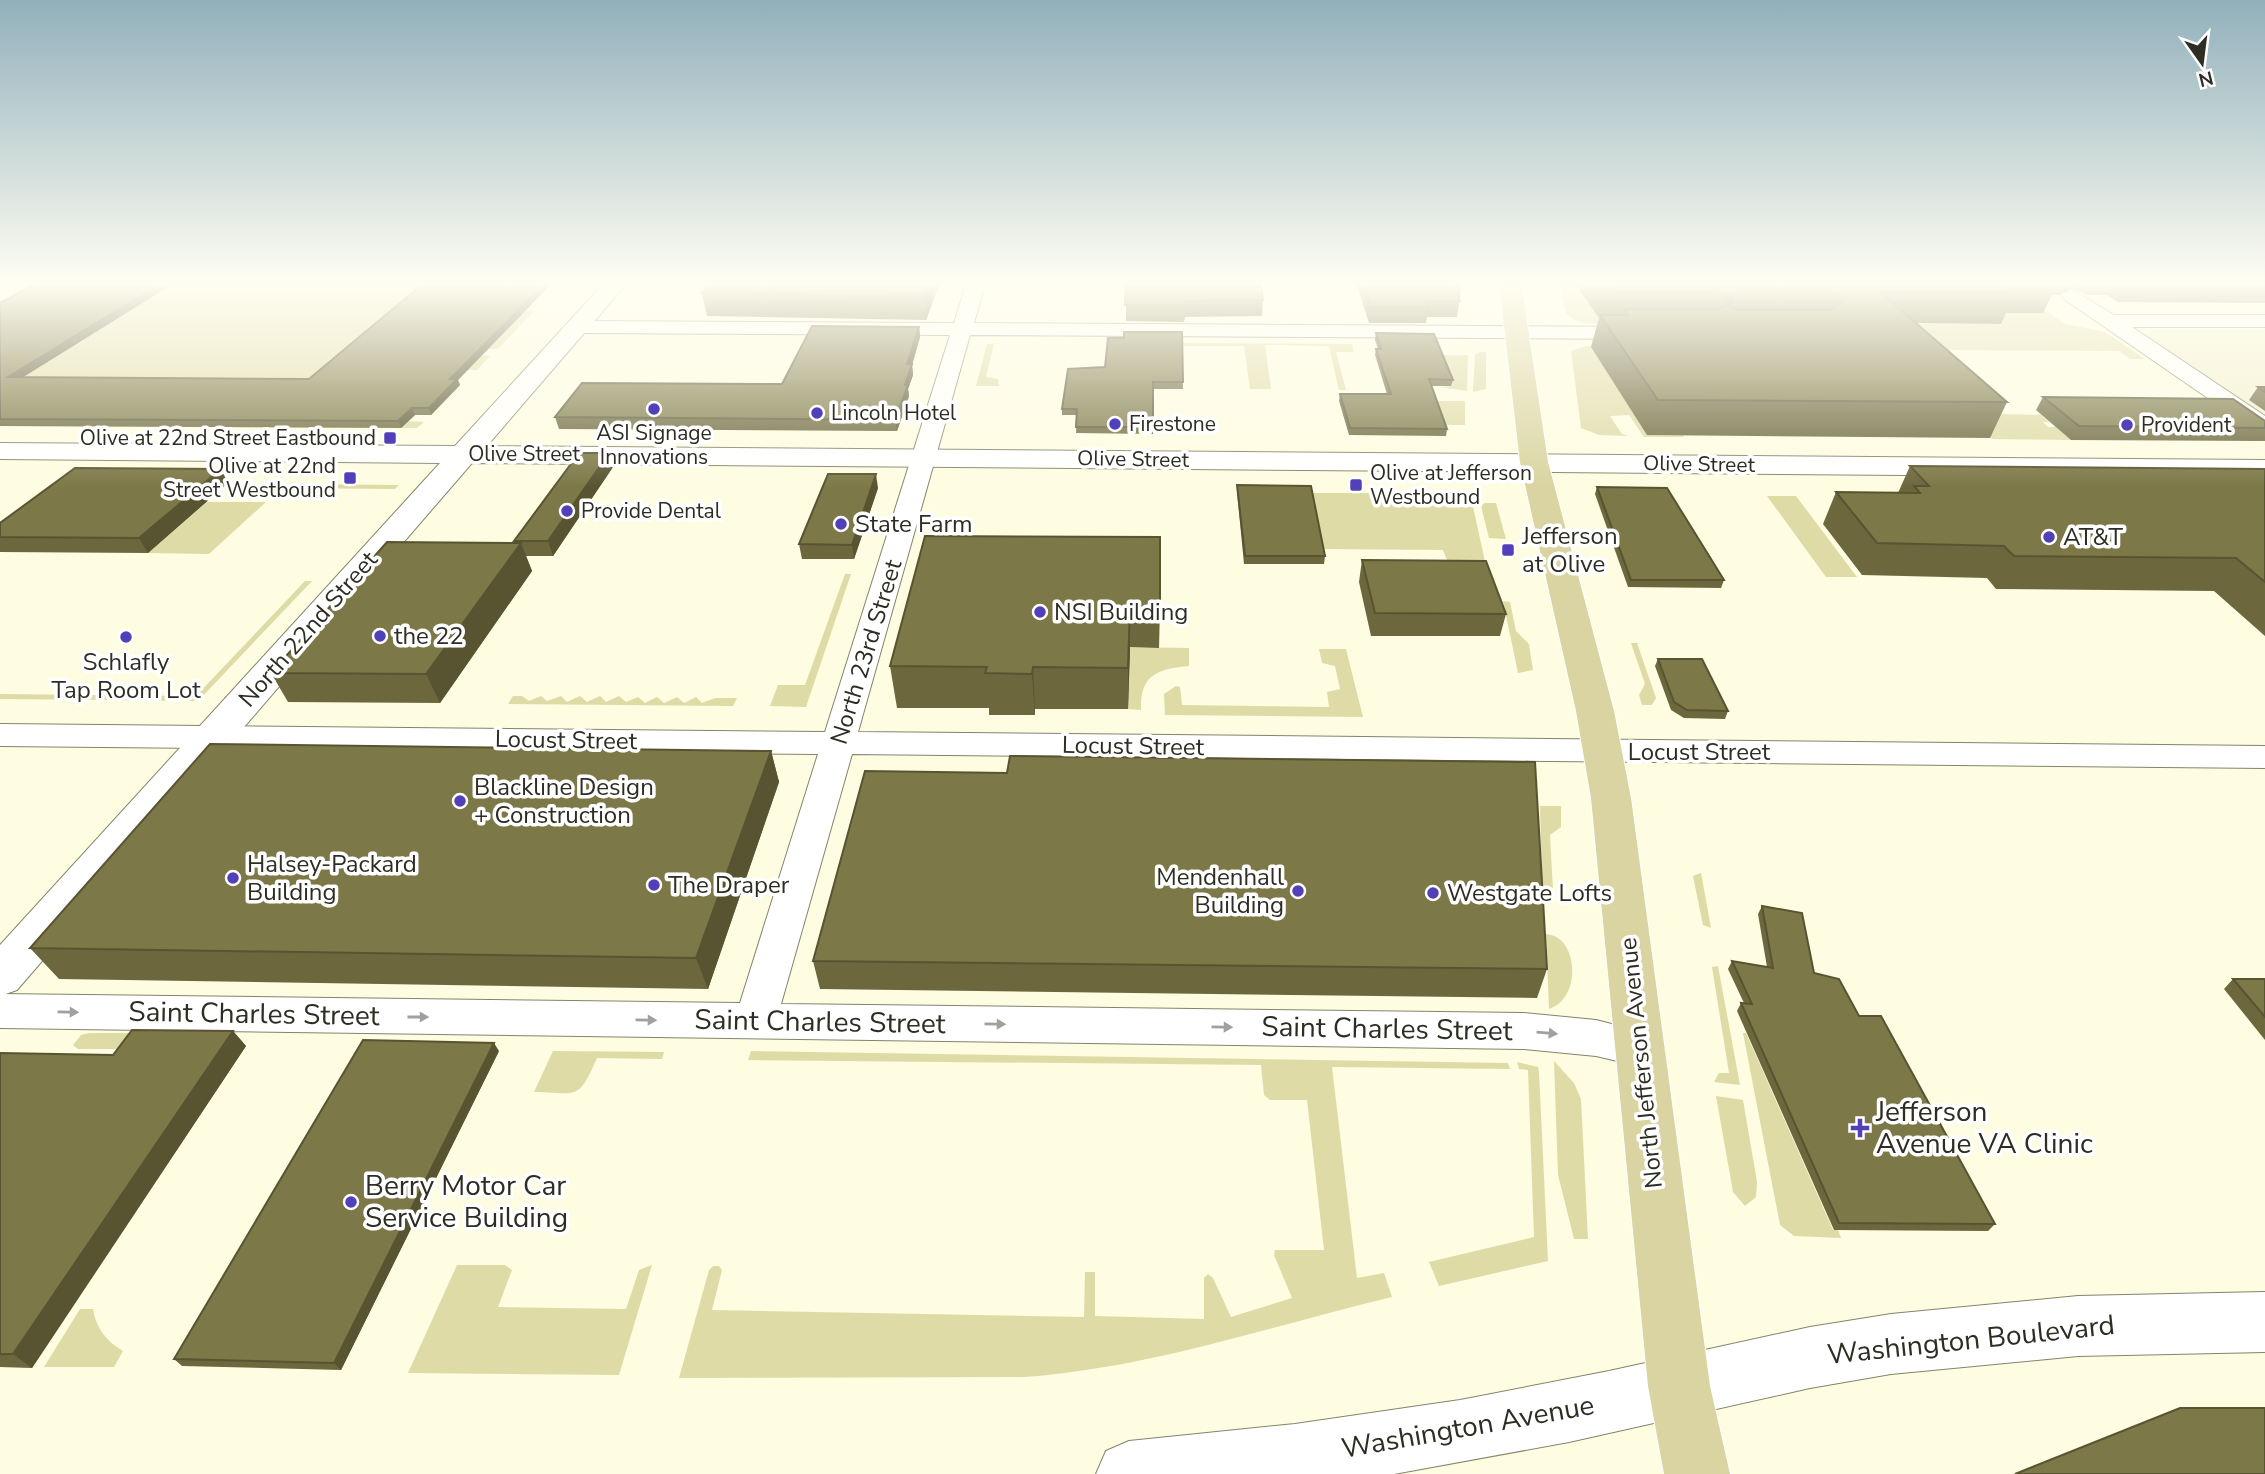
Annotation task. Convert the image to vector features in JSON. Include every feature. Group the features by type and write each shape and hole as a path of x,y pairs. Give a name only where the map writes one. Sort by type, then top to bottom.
{"main road":[{"name":"North 22nd Street","path":"0,977 555,351"},
{"name":"North Jefferson Avenue","path":"1518,351 1534,463 1603,751 1611,798 1679,1386 1697,1474"},
{"name":"Olive Street","path":"2,452 924,457 2265,470"},
{"name":"Washington Boulevard","path":"1679,1386 1802,1359 1981,1333 2098,1323 2265,1322"},
{"name":"Washington Avenue","path":"1129,1474 1244,1463 1402,1440 1569,1412 1679,1386"}],"street":[{"name":"North 23rd Street","path":"755,1022 956,351"},
{"path":"2153,351 2265,427"},
{"name":"Locust Street","path":"0,735 2265,757"},
{"name":"Saint Charles Street","path":"0,1011 1524,1031 1596,1038 1639,1048"}],"shaded area":[{"path":"0,351 486,351 481,355 490,356 477,370 460,370 408,421 424,422 417,428 0,426"},
{"path":"985,351 992,351 986,377 998,379 999,386 976,386"},
{"path":"1245,351 1266,351 1271,389 1250,389"},
{"path":"1330,351 1354,351 1336,352 1346,390 1339,390"},
{"path":"1571,351 1710,351 1683,437 1644,437 1629,415 1610,416 1622,434 1628,436 1599,435 1581,428"},
{"path":"1896,351 1921,351 1990,414 2041,415 2049,422 2043,422 2048,427 2056,427 2071,440 1992,439"},
{"path":"2077,351 2133,351 2145,359 2130,359 2119,351"},
{"path":"2165,351 2265,351 2265,418"},
{"path":"1486,352 1486,389 1473,392 1475,355"},
{"path":"1419,355 1468,355 1467,391 1440,387 1451,386"},
{"path":"1433,401 1465,401 1465,425 1442,425"},
{"path":"285,484 399,485 395,489 281,488"},
{"path":"1311,493 1470,493 1486,566 1449,565 1443,550 1321,549"},
{"path":"1767,496 1796,496 1857,577 1826,577"},
{"path":"207,502 266,502 209,554 148,553"},
{"path":"1485,503 1496,503 1506,539 1489,538 1481,506"},
{"path":"845,574 851,574 806,707 770,706 778,685 805,685"},
{"path":"305,581 312,581 198,701 0,699 0,694 196,696"},
{"path":"1503,601 1510,602 1516,631 1529,644 1533,670 1518,673"},
{"path":"1631,643 1637,643 1656,698 1652,705 1642,705 1639,695 1645,684"},
{"path":"1130,647 1189,648 1189,666 1159,672 1147,681 1141,698 1141,710 1128,709"},
{"path":"1319,649 1346,649 1363,717 1165,715 1164,694 1176,686 1180,687 1182,705 1329,707 1327,692 1340,689 1335,666 1322,663"},
{"path":"513,696 522,696 529,701 541,696 547,701 561,696 567,702 580,696 587,702 600,696 606,702 619,696 626,702 638,697 645,703 657,697 664,703 677,697 684,703 696,697 702,703 715,698 737,698 733,706 508,704"},
{"path":"1540,806 1561,806 1561,827 1550,835 1553,891 1542,890"},
{"path":"1701,873 1711,928 1703,925 1693,876"},
{"path":"1546,934 1557,937 1565,945 1572,968 1567,993 1560,1003 1549,1009"},
{"path":"1718,966 1740,1085 1714,1082 1719,1073 1729,1073 1712,967"},
{"path":"156,1033 144,1049 78,1049 73,1045 81,1035"},
{"path":"1743,1033 1746,1033 1833,1230 1838,1230 1841,1238 1794,1236 1780,1225"},
{"path":"553,1051 664,1052 662,1059 597,1058 585,1082 575,1092 534,1092"},
{"path":"751,1051 1508,1063 1510,1069 1332,1067 1357,1278 1384,1273 1392,1297 1164,1355 1072,1372 1025,1377 679,1378 709,1270 713,1266 719,1266 722,1270 712,1310 1084,1317 1085,1272 1095,1272 1095,1316 1204,1319 1204,1278 1208,1274 1213,1278 1231,1317 1292,1298 1274,1255 1275,1250 1324,1250 1307,1100 1270,1100 1264,1095 1261,1065 748,1060"},
{"path":"1554,1061 1574,1083 1581,1099 1588,1239 1574,1239 1558,1175"},
{"path":"1517,1062 1538,1067 1539,1072 1548,1261 1439,1286 1429,1262 1534,1237 1528,1070 1519,1069"},
{"path":"1716,1096 1743,1100 1757,1182 1756,1197 1745,1206 1733,1192"},
{"path":"457,1265 505,1265 512,1270 498,1307 626,1309 639,1270 652,1265 619,1375 408,1373"},
{"path":"80,1309 93,1309 103,1333 123,1351 114,1367 44,1367"}],"building":[{"path":"0,351 51,351 8,377 309,379 343,351 478,351 450,379 457,379 429,408 412,408 398,421 0,419"},
{"path":"799,351 911,351 907,364 912,364 905,385 908,385 895,420 555,417 582,383 782,384"},
{"path":"1107,351 1182,351 1183,382 1153,382 1153,427 1076,427 1077,409 1062,409 1068,369 1105,367"},
{"path":"1377,351 1441,351 1453,380 1429,379 1447,429 1350,428 1340,394 1391,394"},
{"path":"1624,351 1948,351 2007,402 1658,400"},
{"path":"2043,397 2233,399 2265,421 2265,428 2079,426"},
{"path":"579,453 609,453 548,541 514,541"},
{"name":"AT&T","path":"1910,466 2265,469 2265,582 2236,558 2014,556 2004,546 1877,543 1836,492 1920,493 1914,486 1929,486"},
{"path":"75,468 221,469 139,538 0,537 0,523"},
{"name":"State Farm","path":"828,474 876,474 852,545 799,544"},
{"path":"1237,485 1311,486 1325,556 1245,556"},
{"path":"1597,487 1667,488 1724,580 1631,580"},
{"name":"NSI Building","path":"925,536 1160,537 1160,607 1130,606 1128,668 1033,667 1032,674 985,673 987,667 890,666"},
{"path":"387,542 521,543 426,674 271,673"},
{"path":"1362,560 1486,561 1506,614 1375,613"},
{"path":"1658,659 1702,659 1728,711 1687,710 1674,702"},
{"path":"210,744 771,751 696,958 30,948"},
{"path":"1010,756 1535,762 1547,969 813,961 865,771 1007,773"},
{"name":"Jefferson Avenue VA Clinic","path":"1762,906 1802,913 1814,973 1839,979 1859,1016 1881,1016 1995,1224 1839,1223 1741,1003 1752,1004 1732,961 1773,968"},
{"path":"2233,979 2265,979 2265,1017"},
{"path":"132,1030 233,1031 13,1354 0,1354 0,1053 113,1055"},
{"name":"Berry Motor Car Service Building","path":"363,1040 494,1043 334,1363 174,1359"},
{"path":"2180,1408 2265,1408 2265,1474 2015,1474"}],"place":[{"name":"ASI Signage Innovations","path":"654,409"},
{"name":"Lincoln Hotel","path":"817,413"},
{"name":"Firestone","path":"1115,424"},
{"name":"Provident","path":"2127,425"},
{"name":"Olive at 22nd Street Eastbound","path":"390,438"},
{"name":"Olive at 22nd Street Westbound","path":"350,478"},
{"name":"Olive at Jefferson Westbound","path":"1356,485"},
{"name":"Provide Dental","path":"567,511"},
{"name":"State Farm","path":"841,524"},
{"name":"AT&T","path":"2049,537"},
{"name":"Jefferson at Olive","path":"1508,550"},
{"name":"NSI Building","path":"1040,612"},
{"name":"the 22","path":"380,636"},
{"name":"Schlafly Tap Room Lot","path":"126,637"},
{"name":"Blackline Design + Construction","path":"460,801"},
{"name":"Halsey-Packard Building","path":"233,878"},
{"name":"The Draper","path":"654,885"},
{"name":"Mendenhall Building","path":"1298,891"},
{"name":"Westgate Lofts","path":"1433,893"},
{"name":"Jefferson Avenue VA Clinic","path":"1860,1128"},
{"name":"Berry Motor Car Service Building","path":"351,1202"}]}
